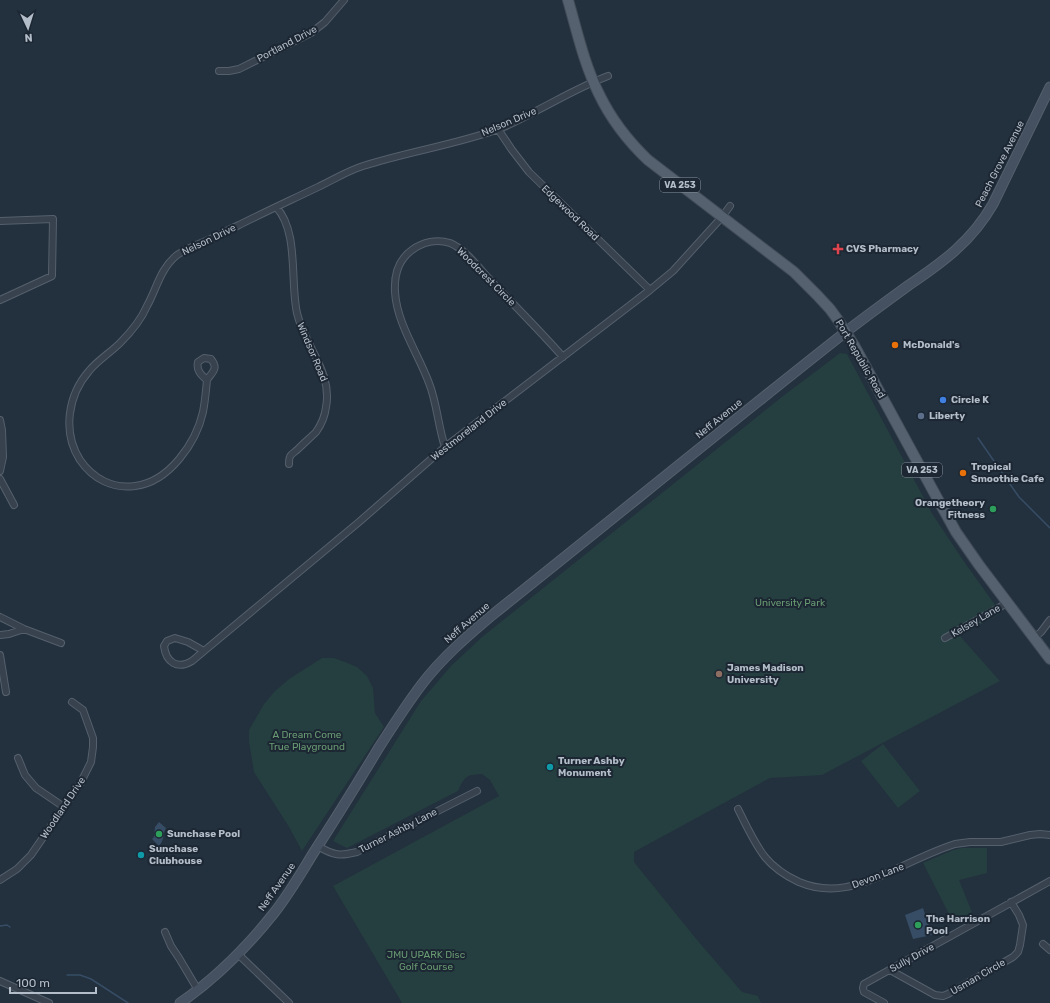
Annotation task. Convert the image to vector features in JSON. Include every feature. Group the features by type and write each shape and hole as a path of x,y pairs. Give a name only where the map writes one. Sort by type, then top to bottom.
{"main road":[{"name":"Port Republic Road","path":"568,0 586,64 593,81 610,114 623,133 636,148 658,168 794,272 830,310 855,347 954,527 979,566 1050,659"},
{"name":"Peach Grove Avenue","path":"846,332 945,260 972,235 998,196 1050,87"},
{"name":"Neff Avenue","path":"180,1003 198,990 238,954 275,911 318,846 400,714 439,664 491,616 846,332"}],"street":[{"name":"Portland Drive","path":"219,71 238,69 311,33 326,22 344,0"},
{"name":"Nelson Drive","path":"207,380 203,413 193,438 179,460 159,478 138,486 112,484 103,481 93,474 80,458 73,443 69,426 71,406 75,393 92,368 119,344 134,327 148,305 161,274 172,260 183,251 356,169 465,140 498,129 593,81 608,76"},
{"name":"Edgewood Road","path":"498,129 529,172 650,290"},
{"name":"Westmoreland Drive","path":"204,651 178,638 169,640 164,646 169,660 173,664 178,665 191,661 204,651 445,448 650,290 673,270 722,217 730,206"},
{"name":"Windsor Road","path":"276,207 281,214 290,238 295,302 298,317 304,334 324,376 328,395 325,414 320,425 314,434 291,455 289,464"},
{"path":"0,221 53,219 52,276 0,300"},
{"name":"Woodcrest Circle","path":"445,448 431,387 404,326 395,294 395,280 398,266 409,252 419,246 433,242 444,242 464,252 563,357"},
{"path":"0,420 3,457 0,471"},
{"path":"0,479 14,505"},
{"name":"Kelsey Lane","path":"945,638 1007,603"},
{"path":"0,617 24,629 61,643"},
{"path":"1034,638 1041,632 1050,620"},
{"path":"0,635 9,634 24,629"},
{"path":"0,655 6,692"},
{"name":"Woodland Drive","path":"0,880 17,870 28,859 85,776 91,762 93,738 83,710 72,702"},
{"path":"18,758 25,775 36,788 64,807"},
{"name":"Turner Ashby Lane","path":"318,846 329,853 344,855 357,852 477,790"},
{"name":"Devon Lane","path":"738,809 760,850 773,865 796,881 821,888 837,888 857,885 958,843 976,841 1001,842 1034,834 1050,834"},
{"name":"Sully Drive","path":"884,1003 864,992 864,984 1050,881"},
{"name":"Usman Circle","path":"890,970 935,995 943,996 948,994 1013,957 1018,952 1023,925 1011,902"},
{"path":"165,932 171,946 181,960 198,990"},
{"path":"1043,944 1050,950"},
{"path":"238,954 289,1003"},
{"path":"0,981 49,1003"}],"green space":[{"name":"University Park","path":"840,353 847,354 933,515 1001,613 960,636 1000,681 822,775 770,778 634,852 634,862 698,941 742,992 758,996 761,1003 402,1003 333,886 499,796 490,780 482,774 472,775 464,779 458,791 347,848 333,841 421,701 451,666 482,637 783,396"},
{"name":"A Dream Come True Playground","path":"322,658 334,658 345,662 357,667 367,676 373,688 375,713 384,727 302,851 289,827 254,772 249,742 249,730 264,704 275,691 289,679"},
{"path":"883,744 920,791 898,808 861,761"},
{"path":"962,848 987,848 987,873 959,880 972,912 953,922 923,863 953,850"}],"water":[{"name":"Sunchase Pool","path":"159,822 166,828 159,846 152,839 154,837 155,827"},
{"name":"The Harrison Pool","path":"923,908 932,935 913,939 905,915"}],"waterway":[{"path":"978,438 1019,497 1050,528"},
{"path":"0,926 7,925 10,927"},
{"path":"67,975 80,975 91,979 128,1003"}],"place":[{"name":"CVS Pharmacy","path":"838,249"},
{"name":"McDonald's","path":"895,345"},
{"name":"Circle K","path":"943,400"},
{"name":"Liberty","path":"921,416"},
{"name":"Tropical Smoothie Cafe","path":"963,473"},
{"name":"Orangetheory Fitness","path":"993,509"},
{"name":"James Madison University","path":"719,674"},
{"name":"Turner Ashby Monument","path":"550,767"},
{"name":"Sunchase Pool","path":"159,834"},
{"name":"Sunchase Clubhouse","path":"141,855"},
{"name":"The Harrison Pool","path":"918,925"}],"park label":[{"name":"JMU UPARK Disc Golf Course","path":"426,960"}]}
